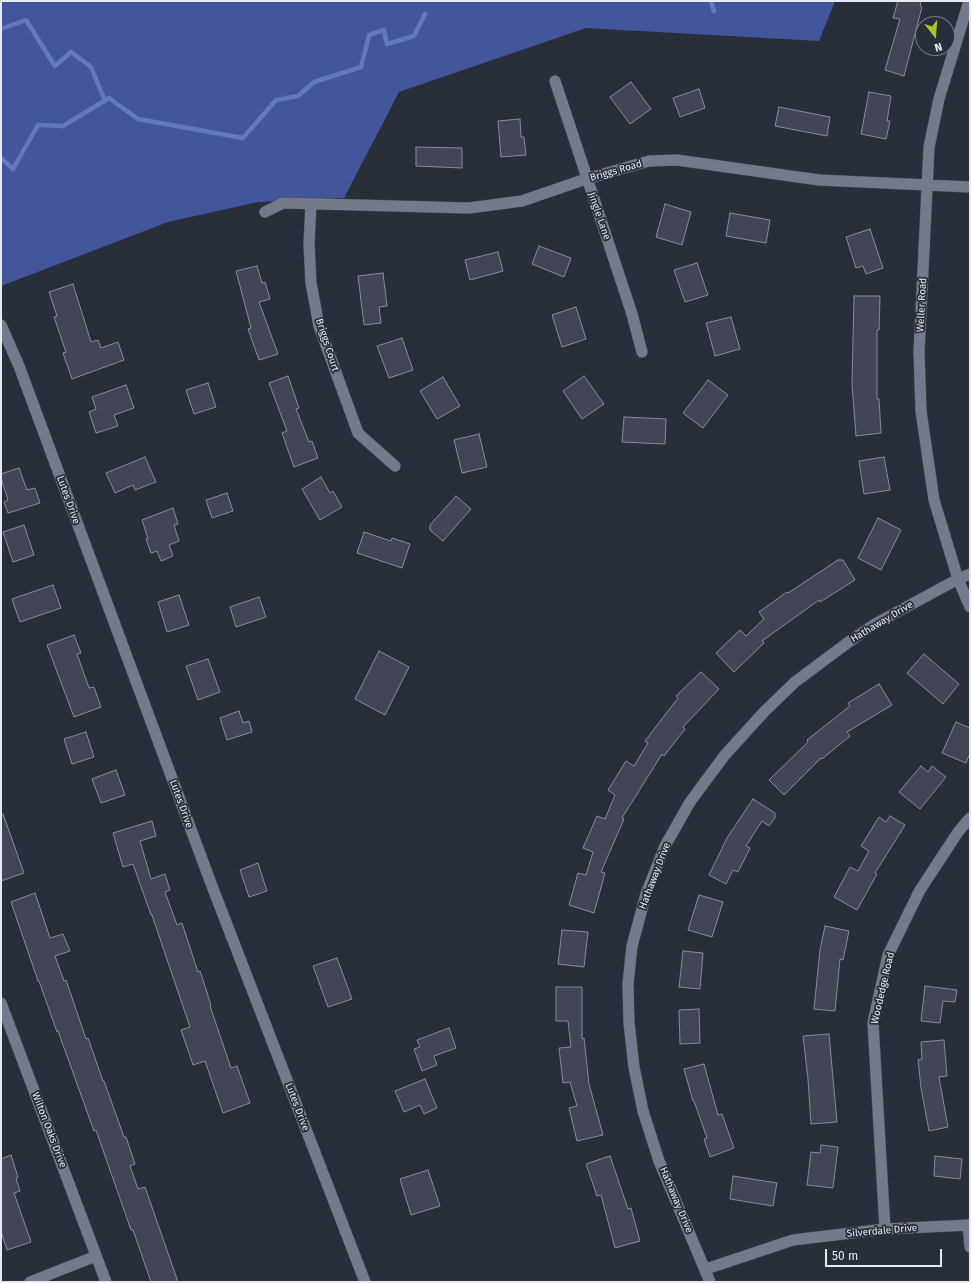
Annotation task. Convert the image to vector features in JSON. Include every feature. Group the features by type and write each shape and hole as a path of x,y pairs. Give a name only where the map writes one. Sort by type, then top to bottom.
{"street":[{"name":"Weller Road","path":"968,1 939,99 929,146 919,352 922,411 934,500 958,579 970,607"},
{"name":"Jingle Lane","path":"555,81 586,179 632,314 642,352"},
{"name":"Briggs Road","path":"266,212 283,203 469,208 522,201 586,179 648,161 677,160 819,180 970,187"},
{"name":"Briggs Court","path":"311,204 309,244 310,283 319,326 358,433 396,466"},
{"name":"Lutes Drive","path":"1,325 19,366 215,894 365,1282"},
{"name":"Hathaway Drive","path":"710,1282 706,1269 660,1161 643,1111 634,1067 629,1023 628,984 632,946 646,894 665,846 690,802 724,756 764,712 795,682 875,624 970,574"},
{"name":"Woodedge Road","path":"885,1229 873,1023 888,955 920,890 958,832 970,818"},
{"name":"Wilton Oaks Drive","path":"1,1003 106,1282"},
{"name":"Silverdale Drive","path":"706,1269 793,1240 885,1229 969,1225 970,1247"},
{"path":"30,1282 96,1256"}],"shaded area":[{"path":"1,1 835,1 819,41 586,28 399,92 344,198 258,202 168,222 1,286"}],"building":[{"path":"898,1 921,1 920,6 922,7 920,16 915,16 915,34 904,76 885,70 900,19 893,18"},
{"path":"631,82 651,109 630,124 610,97"},
{"path":"699,89 705,108 680,117 673,98"},
{"path":"869,92 891,96 887,121 890,121 886,139 861,134"},
{"path":"779,107 830,117 827,136 775,126"},
{"path":"520,119 521,137 524,137 526,155 501,157 498,121"},
{"path":"416,147 462,148 462,168 416,166"},
{"path":"665,204 691,212 682,245 656,237"},
{"path":"730,213 770,220 766,243 726,236"},
{"path":"870,229 883,268 866,274 863,266 856,268 846,237"},
{"path":"539,246 571,258 564,277 532,264"},
{"path":"498,252 503,271 470,280 465,260"},
{"path":"697,263 708,295 685,302 674,270"},
{"path":"257,266 262,283 265,282 270,299 259,302 278,354 259,360 248,329 251,328 236,271"},
{"path":"383,273 387,306 379,307 381,323 364,325 358,276"},
{"path":"73,284 91,342 98,340 101,348 118,342 124,360 72,379 63,353 66,352 54,317 57,316 49,292"},
{"path":"854,296 880,296 879,330 877,330 877,399 879,399 881,433 856,436 852,384"},
{"path":"576,307 586,339 562,347 552,315"},
{"path":"731,317 740,349 715,356 706,323"},
{"path":"402,338 413,370 389,378 377,346"},
{"path":"288,376 299,408 296,409 309,442 312,441 318,458 294,467 282,433 287,431 269,383"},
{"path":"584,376 604,404 582,419 563,391"},
{"path":"443,377 460,406 437,419 420,391"},
{"path":"708,380 728,395 703,428 683,413"},
{"path":"208,383 216,407 194,414 186,390"},
{"path":"126,385 134,408 114,415 118,426 96,433 89,412 96,409 92,397"},
{"path":"624,417 666,419 665,444 622,442"},
{"path":"479,434 487,467 462,473 454,440"},
{"path":"145,457 156,482 135,490 133,485 115,493 106,473"},
{"path":"884,457 890,490 864,494 859,461"},
{"path":"19,468 27,490 35,488 40,503 8,513 4,502 8,500 1,474"},
{"path":"321,477 330,493 333,491 342,507 320,520 302,489"},
{"path":"227,493 233,511 212,518 206,500"},
{"path":"456,496 471,509 443,541 430,530 430,525"},
{"path":"173,508 178,524 174,525 179,541 169,545 173,556 161,561 157,551 151,553 142,520"},
{"path":"878,518 901,530 881,570 858,558"},
{"path":"24,525 34,555 13,562 3,532"},
{"path":"364,532 391,541 392,538 410,544 402,568 357,553"},
{"path":"838,560 843,560 855,580 820,602 819,600 762,641 764,643 734,672 716,653 740,630 746,636 764,619 759,612 787,592 788,593"},
{"path":"53,585 61,608 20,622 12,599"},
{"path":"179,595 189,625 167,632 158,602"},
{"path":"259,597 266,617 236,627 230,607"},
{"path":"74,635 81,653 77,654 89,688 94,687 101,707 74,717 47,645"},
{"path":"379,651 409,667 385,715 355,699"},
{"path":"924,654 959,684 943,704 907,673"},
{"path":"208,659 220,692 198,700 186,666"},
{"path":"701,672 719,689 683,727 685,729 664,756 662,754 622,818 624,819 601,872 605,873 594,913 569,905 578,873 586,875 593,852 583,848 597,816 605,819 615,795 608,790 626,761 634,766 648,743 645,741 678,698 676,696"},
{"path":"879,684 892,705 847,732 850,736 822,759 821,758 784,795 769,780 808,742 807,740 850,706 848,703"},
{"path":"239,711 243,723 249,721 252,732 227,740 220,718"},
{"path":"956,722 970,728 970,753 966,763 942,753"},
{"path":"86,732 94,757 72,764 64,739"},
{"path":"921,766 928,772 932,766 946,777 920,809 899,792"},
{"path":"116,770 125,795 101,803 92,779"},
{"path":"753,799 775,813 775,818 769,826 762,821 746,846 750,848 738,872 733,870 726,884 709,875 727,838"},
{"path":"1,814 3,814 24,873 1,881"},
{"path":"890,816 905,825 875,873 877,874 857,910 834,897 850,867 858,871 869,851 861,846 879,817 886,822"},
{"path":"152,821 156,836 140,841 151,879 165,874 170,890 165,892 177,925 182,923 198,972 200,971 231,1068 237,1066 250,1103 223,1113 205,1061 193,1065 181,1030 190,1027 152,915 133,864 123,867 113,833"},
{"path":"258,863 267,891 249,897 240,870"},
{"path":"35,893 50,938 63,934 70,951 55,956 64,981 66,980 86,1039 88,1038 124,1137 126,1137 135,1164 130,1166 138,1189 145,1187 178,1282 151,1282 96,1130 94,1131 58,1031 57,1032 38,981 11,902"},
{"path":"699,895 723,902 712,937 688,930"},
{"path":"825,926 849,931 843,960 840,959 835,1011 814,1009 820,950"},
{"path":"562,930 588,932 584,967 558,964"},
{"path":"683,951 703,953 700,989 679,987"},
{"path":"337,958 352,999 328,1007 313,966"},
{"path":"925,986 957,990 955,1002 943,1001 940,1023 921,1021"},
{"path":"556,987 582,987 582,1039 584,1038 589,1084 603,1135 577,1141 569,1108 577,1106 570,1082 563,1083 559,1048 571,1047 568,1021 556,1021"},
{"path":"699,1009 700,1043 680,1044 679,1010"},
{"path":"449,1028 456,1048 434,1056 437,1065 422,1071 414,1049 420,1047 417,1040"},
{"path":"829,1034 837,1122 811,1124 803,1036"},
{"path":"944,1040 947,1076 939,1077 948,1127 929,1131 921,1088 918,1060 922,1059 921,1042"},
{"path":"704,1064 718,1115 722,1114 734,1148 710,1157 704,1139 707,1138 693,1101 684,1069"},
{"path":"425,1079 437,1108 424,1114 420,1105 404,1112 395,1091"},
{"path":"821,1145 838,1147 833,1188 807,1185 811,1152 820,1153"},
{"path":"11,1155 18,1177 16,1178 20,1191 14,1193 31,1242 7,1250 1,1231 1,1159"},
{"path":"610,1156 628,1209 631,1208 640,1241 615,1248 601,1195 597,1196 586,1164"},
{"path":"935,1156 962,1159 960,1179 934,1176"},
{"path":"428,1170 440,1206 411,1215 400,1179"},
{"path":"733,1176 777,1183 773,1206 730,1199"}],"waterway":[{"path":"711,1 714,11"},
{"path":"1,158 13,169 38,125 63,126 109,98 138,119 243,138 276,100 298,96 314,82 361,67 369,35 384,30 387,44 414,36 425,14"},
{"path":"1,29 26,20 55,66 71,52 91,67 105,101"}]}
